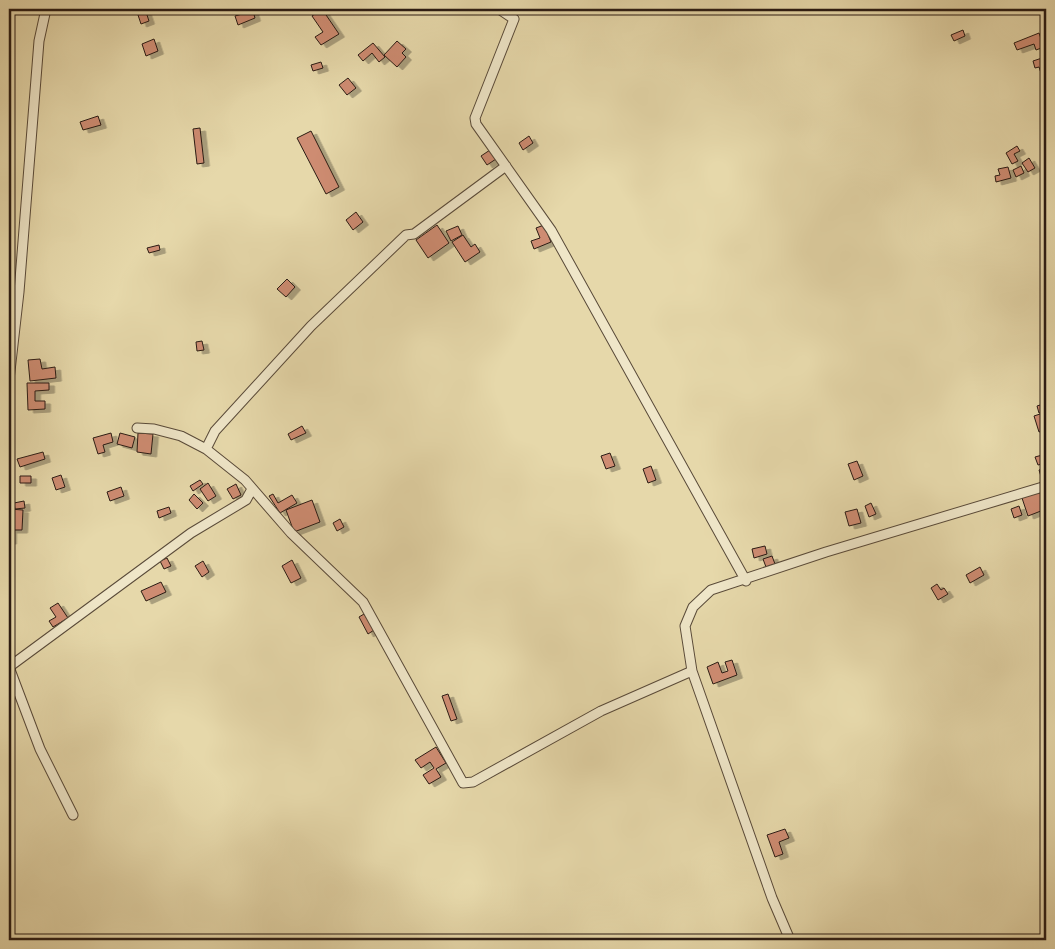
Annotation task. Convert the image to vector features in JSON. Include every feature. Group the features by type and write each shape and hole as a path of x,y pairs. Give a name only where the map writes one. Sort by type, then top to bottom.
{"street":[{"path":"9,380 19,292 38,41 46,9"},
{"path":"499,9 514,19 475,118 476,124 551,230 746,581"},
{"path":"206,449 215,431 311,326 406,235 414,234 506,166"},
{"path":"137,428 154,429 181,436 206,449 252,488 291,533 363,602 463,783 473,782 600,711 692,670"},
{"path":"790,940 772,898 692,670 685,626 693,607 711,590 746,581 826,552 1046,486"},
{"path":"73,815 40,748 9,667 192,533 246,500 252,488"}],"building":[{"path":"145,9 149,21 141,24 137,12"},
{"path":"322,9 339,34 321,45 315,37 323,32 312,16"},
{"path":"253,11 255,18 238,25 235,16"},
{"path":"963,30 965,36 954,41 951,35"},
{"path":"1039,33 1044,47 1036,50 1034,44 1017,50 1014,43"},
{"path":"154,39 158,51 146,56 142,44"},
{"path":"397,41 406,49 402,53 406,57 397,67 384,55"},
{"path":"373,43 385,57 379,62 372,53 363,61 358,55"},
{"path":"1042,58 1045,72 1041,73 1039,67 1035,68 1033,61"},
{"path":"321,62 323,68 313,71 311,65"},
{"path":"348,78 356,88 347,95 339,85"},
{"path":"98,116 101,125 83,130 80,122"},
{"path":"200,128 204,163 197,164 193,129"},
{"path":"311,131 339,187 326,194 297,138"},
{"path":"529,136 533,143 523,150 519,143"},
{"path":"1017,146 1020,151 1014,154 1018,161 1012,164 1006,153"},
{"path":"490,150 496,159 487,165 481,156"},
{"path":"1029,158 1035,168 1028,172 1022,163"},
{"path":"1021,166 1024,173 1016,177 1013,170"},
{"path":"1008,167 1011,178 996,182 995,176 1000,175 998,169"},
{"path":"356,212 363,222 353,230 346,220"},
{"path":"437,225 449,243 428,258 416,240"},
{"path":"544,225 551,242 534,249 531,241 540,238 536,228"},
{"path":"458,226 462,235 451,241 446,231"},
{"path":"463,235 471,247 475,244 480,252 465,262 452,242"},
{"path":"159,245 160,250 149,253 147,248"},
{"path":"287,279 295,287 286,297 277,289"},
{"path":"202,341 204,350 197,351 196,342"},
{"path":"40,359 42,369 55,367 56,378 30,381 28,360"},
{"path":"27,383 49,383 49,390 35,391 35,401 45,401 45,409 28,410"},
{"path":"1046,403 1046,411 1039,413 1037,406"},
{"path":"1046,412 1046,430 1039,432 1034,416"},
{"path":"302,426 306,433 291,440 288,434"},
{"path":"111,433 113,442 103,445 105,452 98,454 93,438"},
{"path":"120,433 135,437 132,448 117,444"},
{"path":"138,433 153,434 151,454 137,452"},
{"path":"43,452 45,459 20,467 17,459"},
{"path":"610,453 615,466 606,469 601,456"},
{"path":"1046,454 1046,463 1038,465 1035,457"},
{"path":"857,461 863,476 854,480 848,464"},
{"path":"651,466 656,480 648,483 643,469"},
{"path":"1046,467 1046,482 1043,483 1039,470"},
{"path":"61,475 65,487 56,490 52,478"},
{"path":"20,476 31,476 31,483 20,483"},
{"path":"200,480 203,484 193,491 190,486"},
{"path":"208,483 216,496 208,501 200,489"},
{"path":"236,484 241,495 233,499 227,489"},
{"path":"121,487 124,496 110,501 107,492"},
{"path":"1046,489 1046,509 1028,516 1022,498"},
{"path":"194,494 203,503 197,509 189,500"},
{"path":"273,494 278,503 292,495 297,503 280,513 269,496"},
{"path":"312,500 320,522 294,532 286,510"},
{"path":"24,501 25,508 15,509 14,503"},
{"path":"871,503 876,514 869,517 865,506"},
{"path":"1019,506 1022,515 1014,518 1011,509"},
{"path":"169,507 171,513 159,518 157,511"},
{"path":"9,509 23,510 22,530 11,530 11,541 9,541"},
{"path":"857,509 861,523 849,526 845,512"},
{"path":"340,519 344,527 337,531 333,523"},
{"path":"765,546 767,554 754,558 752,549"},
{"path":"772,556 775,564 766,567 763,559"},
{"path":"167,558 171,566 164,569 160,561"},
{"path":"292,560 301,578 291,583 282,566"},
{"path":"203,561 209,572 202,577 195,566"},
{"path":"980,567 984,575 970,583 966,575"},
{"path":"161,582 166,592 146,601 141,591"},
{"path":"937,584 941,590 944,588 948,594 938,600 931,588"},
{"path":"58,603 68,618 53,627 49,621 56,617 50,608"},
{"path":"364,614 374,630 368,634 359,617"},
{"path":"732,660 737,675 713,684 707,667 718,662 722,673 728,671 725,662"},
{"path":"448,694 457,719 451,721 442,696"},
{"path":"436,747 446,763 436,769 441,777 429,784 423,775 434,768 430,762 421,768 415,760"},
{"path":"785,829 789,838 779,842 783,854 775,857 767,835"}]}
